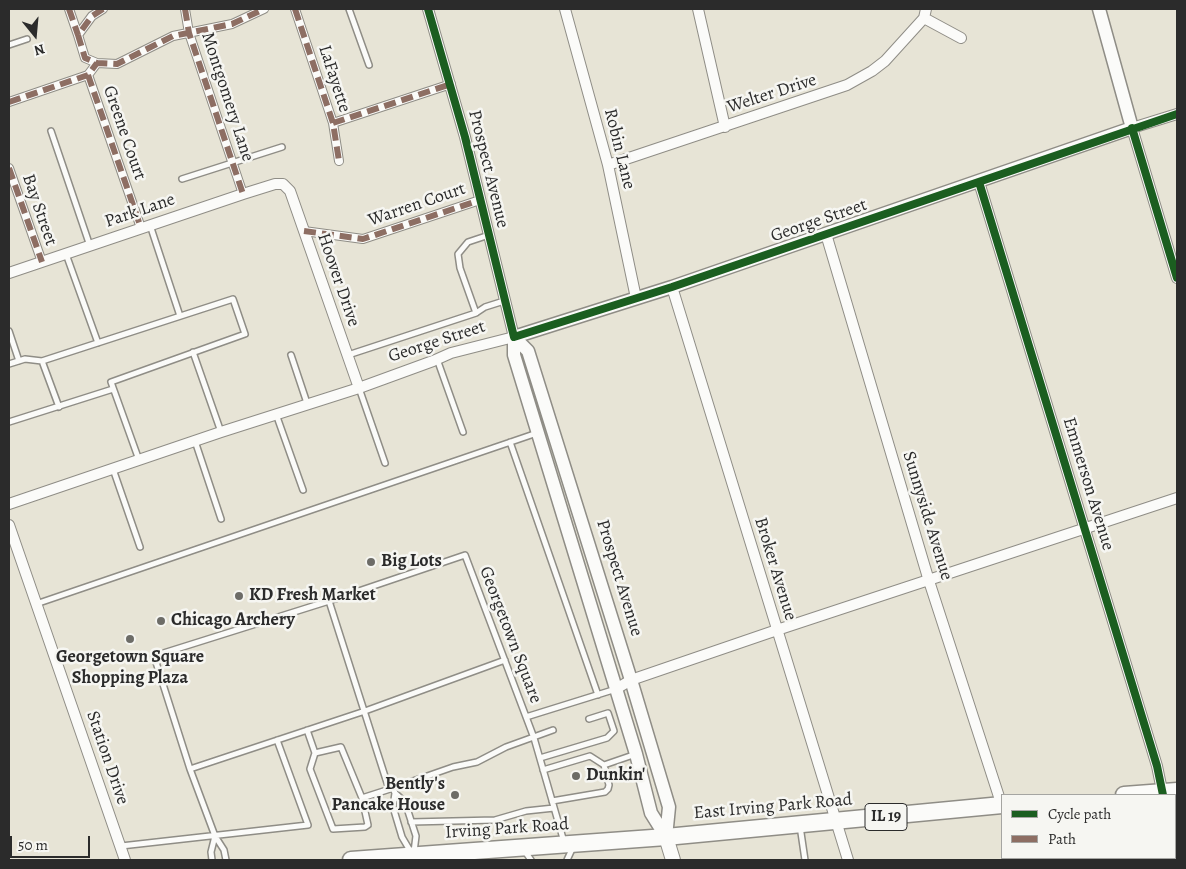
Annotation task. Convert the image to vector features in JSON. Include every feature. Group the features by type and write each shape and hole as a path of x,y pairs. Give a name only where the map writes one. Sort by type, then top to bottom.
{"main road":[{"path":"1146,794 1167,793"},
{"name":"East Irving Park Road","path":"666,837 1001,806"},
{"name":"Irving Park Road","path":"351,860 526,854 666,837"},
{"name":"Prospect Avenue","path":"666,837 672,860"}],"street":[{"path":"69,9 85,58 98,63 116,64 173,36 232,24 264,9"},
{"path":"78,35 92,16 103,9"},
{"name":"Montgomery Lane","path":"185,9 189,33 243,194"},
{"name":"LaFayette","path":"295,9 333,123 340,161"},
{"name":"Prospect Avenue","path":"428,9 451,84 489,235 514,337 514,355 636,754 651,813 666,837"},
{"name":"Robin Lane","path":"565,9 608,165 636,298"},
{"path":"698,9 725,126"},
{"path":"1098,9 1177,278"},
{"name":"Welter Drive","path":"608,165 833,91 859,80 885,61 925,13 962,38"},
{"path":"9,102 88,75 98,63"},
{"name":"Greene Court","path":"88,75 145,227"},
{"path":"333,123 451,84"},
{"path":"1132,128 1177,114"},
{"name":"George Street","path":"9,504 308,403 359,388 468,347 514,337 672,287 1132,128"},
{"name":"Bay Street","path":"9,168 42,262"},
{"name":"Emmerson Avenue","path":"979,182 1157,766 1167,793"},
{"name":"Park Lane","path":"9,273 243,194 275,184 284,184"},
{"name":"Hoover Drive","path":"284,184 290,191 359,388"},
{"name":"Warren Court","path":"304,231 363,239 480,200"},
{"name":"Sunnyside Avenue","path":"826,234 928,581 1001,803"},
{"name":"Broker Avenue","path":"672,287 848,860"},
{"name":"Prospect Avenue","path":"514,337 528,351 631,680 669,807 666,837"},
{"path":"616,689 631,680 777,630 1177,498"},
{"name":"Station Drive","path":"9,525 125,860"}],"lane":[{"path":"349,9 369,65"},
{"path":"9,45 27,39"},
{"path":"51,131 90,246"},
{"path":"182,179 282,147"},
{"path":"145,227 180,316"},
{"path":"476,312 460,268 458,254 468,242 489,235"},
{"path":"66,254 98,343"},
{"path":"9,364 25,359 42,361 233,299 245,334 111,382 139,460"},
{"path":"347,355 504,301"},
{"path":"9,331 19,361"},
{"path":"193,352 221,432"},
{"path":"292,355 308,403"},
{"path":"437,359 463,432"},
{"path":"42,361 59,407"},
{"path":"359,388 385,463"},
{"path":"9,422 113,389"},
{"path":"276,414 303,490"},
{"path":"36,604 538,433"},
{"path":"194,441 221,519"},
{"path":"510,442 598,695"},
{"path":"113,469 140,547"},
{"name":"Georgetown Square","path":"226,860 224,850 216,836 190,769 154,656 465,556 534,738 554,808 569,850"},
{"path":"329,601 392,790 393,807 402,837 414,858"},
{"path":"190,769 365,711 505,660"},
{"name":"Georgetown Square","path":"526,717 616,689"},
{"path":"540,758 607,738 614,731 608,713 589,719"},
{"path":"307,730 315,752 310,769 333,829 365,827 368,824 362,798 341,747 315,752"},
{"path":"362,798 392,790 453,767 477,762 506,747 552,730"},
{"path":"120,846 308,825 277,740"},
{"path":"604,765 636,754"},
{"path":"543,770 590,756 604,765 609,785 605,792 552,801"},
{"path":"392,790 405,802 416,836 414,858"},
{"path":"411,822 495,820 526,811 554,808"},
{"path":"800,825 805,860"},
{"path":"212,860 211,852 216,836"}],"marked path":[{"path":"69,9 78,35"},
{"path":"103,9 92,16 78,35 85,58 97,63 117,64 173,36 232,24 264,9"},
{"path":"185,9 189,33 243,194"},
{"path":"295,9 333,123 339,161"},
{"path":"9,102 88,75 97,63"},
{"path":"88,75 141,228"},
{"path":"333,123 451,84"},
{"path":"9,168 42,262"},
{"path":"304,231 363,239 480,200"}],"cycle path":[{"path":"428,9 465,137 514,337 672,287 1177,114"},
{"path":"1132,128 1177,278"},
{"path":"979,182 1157,766 1163,794"}],"place":[{"name":"Big Lots","path":"371,562"},
{"name":"KD Fresh Market","path":"239,596"},
{"name":"Chicago Archery","path":"161,621"},
{"name":"Georgetown Square Shopping Plaza","path":"130,639"},
{"name":"Dunkin'","path":"576,776"},
{"name":"Bently's Pancake House","path":"455,795"}]}
